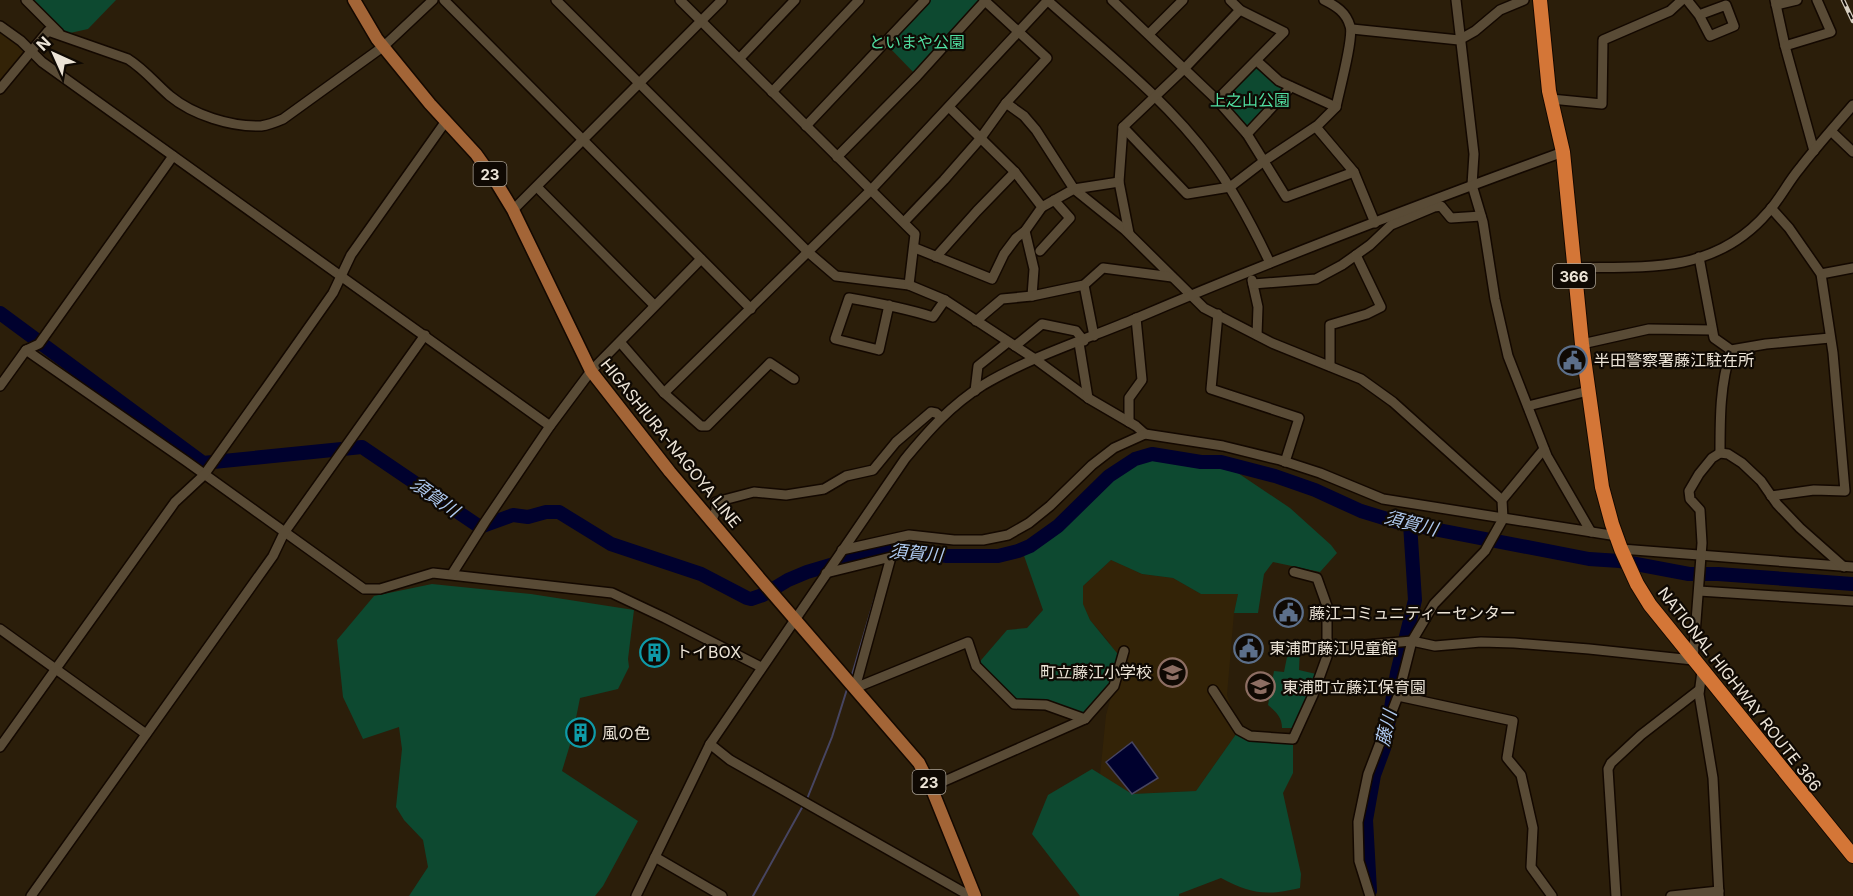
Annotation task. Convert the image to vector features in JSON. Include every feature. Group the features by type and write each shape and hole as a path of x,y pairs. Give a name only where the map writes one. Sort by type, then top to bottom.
{"highway":[{"name":"NATIONAL HIGHWAY ROUTE 366","path":"1540,0 1551,99 1563,152 1588,391 1602,487 1619,543 1637,584 1650,605 1853,856"}],"main road":[{"name":"HIGASHIURA-NAGOYA LINE","path":"354,0 377,39 476,154 513,210 591,372 760,580 919,763 975,896"}],"street":[{"path":"26,0 60,35"},
{"path":"0,89 48,31 136,63 171,97 189,108 243,125 263,126 283,119 384,46 433,0"},
{"path":"444,0 751,309"},
{"path":"556,0 808,252 836,276 909,285 945,300 1088,398 1145,434 1222,446 1320,473 1383,499 1502,522 1591,532 1619,543 1700,559 1848,567"},
{"path":"680,0 915,234 909,285"},
{"path":"513,210 722,0"},
{"path":"740,58 795,0"},
{"path":"772,92 859,0"},
{"path":"806,126 925,0"},
{"path":"664,393 870,191 1047,0 1153,96 1195,140 1230,187 1270,263"},
{"path":"1112,0 1217,100 1246,134 1286,197 1354,172"},
{"path":"1149,34 1183,0"},
{"path":"1217,100 1284,31 1240,10 1230,0"},
{"path":"1123,127 1187,194 1230,187 1264,161 1316,127 1336,107 1352,29 1346,16 1337,6 1324,0"},
{"path":"1456,0 1474,154 1472,185 1481,216 1505,345 1544,449 1591,532"},
{"path":"1352,29 1459,40 1475,31 1500,10 1524,0"},
{"path":"1551,99 1602,104 1604,40 1670,11 1682,0"},
{"path":"1687,0 1699,15"},
{"path":"1797,0 1775,2 1814,151"},
{"path":"1785,46 1831,32 1817,0"},
{"path":"837,157 917,76 984,1 1047,58 1006,103 980,139 904,222"},
{"path":"1129,233 1119,182 1123,127 1185,68 1240,10"},
{"path":"0,26 21,40 42,62 550,426"},
{"path":"1257,61 1279,81 1336,107"},
{"path":"1246,134 1292,87"},
{"path":"1006,103 1024,116 1036,130 1074,189 1129,233 1204,308 1257,335 1361,379 1394,402 1502,500"},
{"path":"1574,268 1646,266 1685,261 1734,242 1749,231 1771,208 1814,151 1853,105"},
{"path":"949,107 1015,172 1042,207"},
{"path":"0,747 175,502 204,475 333,293 351,255 446,121"},
{"path":"1316,127 1354,172 1375,223"},
{"path":"1831,131 1853,152"},
{"path":"636,896 710,744 904,459 941,417 975,391 1035,360 1270,263 1563,152"},
{"path":"0,386 26,350 39,344 173,156"},
{"path":"936,256 1015,172"},
{"path":"915,248 992,279 1004,254 1016,238 1025,231 1042,207 1074,189 1119,182"},
{"path":"537,187 654,305"},
{"path":"1040,251 1070,218 1054,200"},
{"path":"1253,284 1316,279 1356,255 1391,225 1434,207 1441,206 1451,218 1481,216"},
{"path":"1771,208 1789,228 1821,274 1833,352 1845,491 1814,490 1771,496"},
{"path":"1025,231 1034,269 1032,296"},
{"path":"1330,366 1330,325 1381,307 1356,255"},
{"path":"1699,257 1714,338 1731,350 1830,338"},
{"path":"452,574 550,426 591,372 701,259"},
{"path":"976,321 1002,298 1032,296 1084,285 1103,268 1172,277"},
{"path":"1821,274 1853,268"},
{"path":"1250,271 1258,307 1257,335"},
{"path":"1084,285 1094,336"},
{"path":"889,305 879,350 835,339 849,298 905,307 933,317 945,300"},
{"path":"1218,314 1211,389 1299,418 1285,462"},
{"path":"1129,422 1129,398 1142,380 1136,318"},
{"path":"975,391 978,366 1042,324 1076,331 1082,342 1088,398"},
{"path":"1582,344 1649,329 1712,330"},
{"path":"31,896 273,556 284,533 425,335"},
{"path":"620,342 664,393 702,426 706,426 770,363 794,379"},
{"path":"26,350 364,589 380,589 433,573 612,593 760,668"},
{"path":"1720,453 1719,409 1723,375 1731,350"},
{"path":"1528,406 1588,391"},
{"path":"711,520 716,510 716,502 754,492 786,495 824,489 846,476 873,470 896,442 924,417 932,412 941,417"},
{"path":"842,550 909,535 954,540 983,540 1008,535 1029,523 1050,506 1092,465 1114,448 1145,434"},
{"path":"1368,895 1359,861 1358,822 1368,774 1398,696 1412,640 1434,604 1485,551 1502,522 1502,500 1544,449"},
{"path":"1330,648 1412,640 1436,646 1481,642 1589,649 1693,660 1699,589 1700,510 1690,499 1689,491 1712,458 1720,453 1728,454 1742,463 1761,481 1771,496 1800,528 1848,567"},
{"path":"1842,463 1853,462"},
{"path":"826,573 891,557 851,684"},
{"path":"1212,690 1239,730 1250,736 1293,739 1313,695 1330,648 1327,606 1317,578 1294,572"},
{"path":"1699,589 1853,601"},
{"path":"0,629 146,734"},
{"path":"851,684 968,642 976,666 1014,704 1046,705 1085,719"},
{"path":"931,787 1085,719 1114,686 1124,651"},
{"path":"1671,896 1719,894 1713,778 1700,704 1702,671"},
{"path":"1616,896 1608,769 1611,763 1641,735 1700,690"},
{"path":"1398,696 1513,721 1507,758 1521,775 1533,828 1531,867 1552,896"},
{"path":"710,744 730,760 970,896"},
{"path":"655,857 722,896"}],"shaded area":[{"path":"0,29 31,51 12,66 0,82"},
{"name":"町立藤江小学校","path":"1111,560 1142,574 1173,578 1201,594 1238,594 1234,613 1227,695 1239,730 1196,791 1132,794 1100,775 1106,715 1114,686 1110,643 1090,620 1083,605 1083,586"}],"green space":[{"path":"28,0 116,0 88,29 61,35"},
{"name":"といまや公園","path":"925,0 984,0 917,76 885,43"},
{"name":"上之山公園","path":"1256,66 1285,87 1249,128 1224,99"},
{"path":"1153,454 1223,463 1290,508 1337,553 1320,572 1273,562 1264,574 1258,613 1234,613 1238,594 1201,594 1173,578 1142,574 1111,560 1083,586 1083,604 1090,620 1121,658 1114,686 1085,719 1046,705 1015,704 976,666 1007,630 1027,628 1043,610 1022,550 1048,533 1073,512 1108,477"},
{"path":"432,584 531,594 634,610 629,667 618,689 580,698 572,738 562,771 638,821 603,886 595,896 409,896 428,867 423,840 404,820 396,807 402,749 399,727 363,739 343,697 337,640 374,596"},
{"path":"1300,646 1299,670 1316,674 1293,728 1282,728 1280,718 1268,705 1274,671 1284,672 1288,652"},
{"path":"1239,730 1293,739 1293,773 1283,793 1301,874 1300,888 1268,893 1259,892 1221,878 1179,894 1179,896 1080,896 1032,834 1048,795 1092,769 1132,794 1196,791"}],"water":[{"path":"1132,742 1158,778 1132,794 1106,762"}],"waterway":[{"name":"須賀川","path":"0,313 203,463 362,447 480,527 513,515 528,517 546,512 559,512 611,544 701,574 751,599 807,572 888,548 947,556 998,556 1018,551 1030,546 1058,526 1109,476 1135,459 1152,454 1201,462 1221,462 1275,476 1315,490 1361,511 1397,522 1589,559 1620,561 1689,574 1853,584"},
{"name":"藤川","path":"1370,891 1366,820 1374,775 1384,748 1397,673 1415,600 1410,524"},
{"path":"894,557 900,548"},
{"path":"851,678 875,597"},
{"path":"807,799 832,737 848,686"},
{"path":"753,896 804,804"}],"railway":[{"path":"1843,0 1853,21"}],"place":[{"name":"半田警察署藤江駐在所","path":"1573,360"},
{"name":"藤江コミュニティーセンター","path":"1288,613"},
{"name":"東浦町藤江児童館","path":"1248,648"},
{"name":"トイBOX","path":"655,652"},
{"name":"町立藤江小学校","path":"1173,672"},
{"name":"東浦町立藤江保育園","path":"1261,687"},
{"name":"風の色","path":"581,733"}]}
